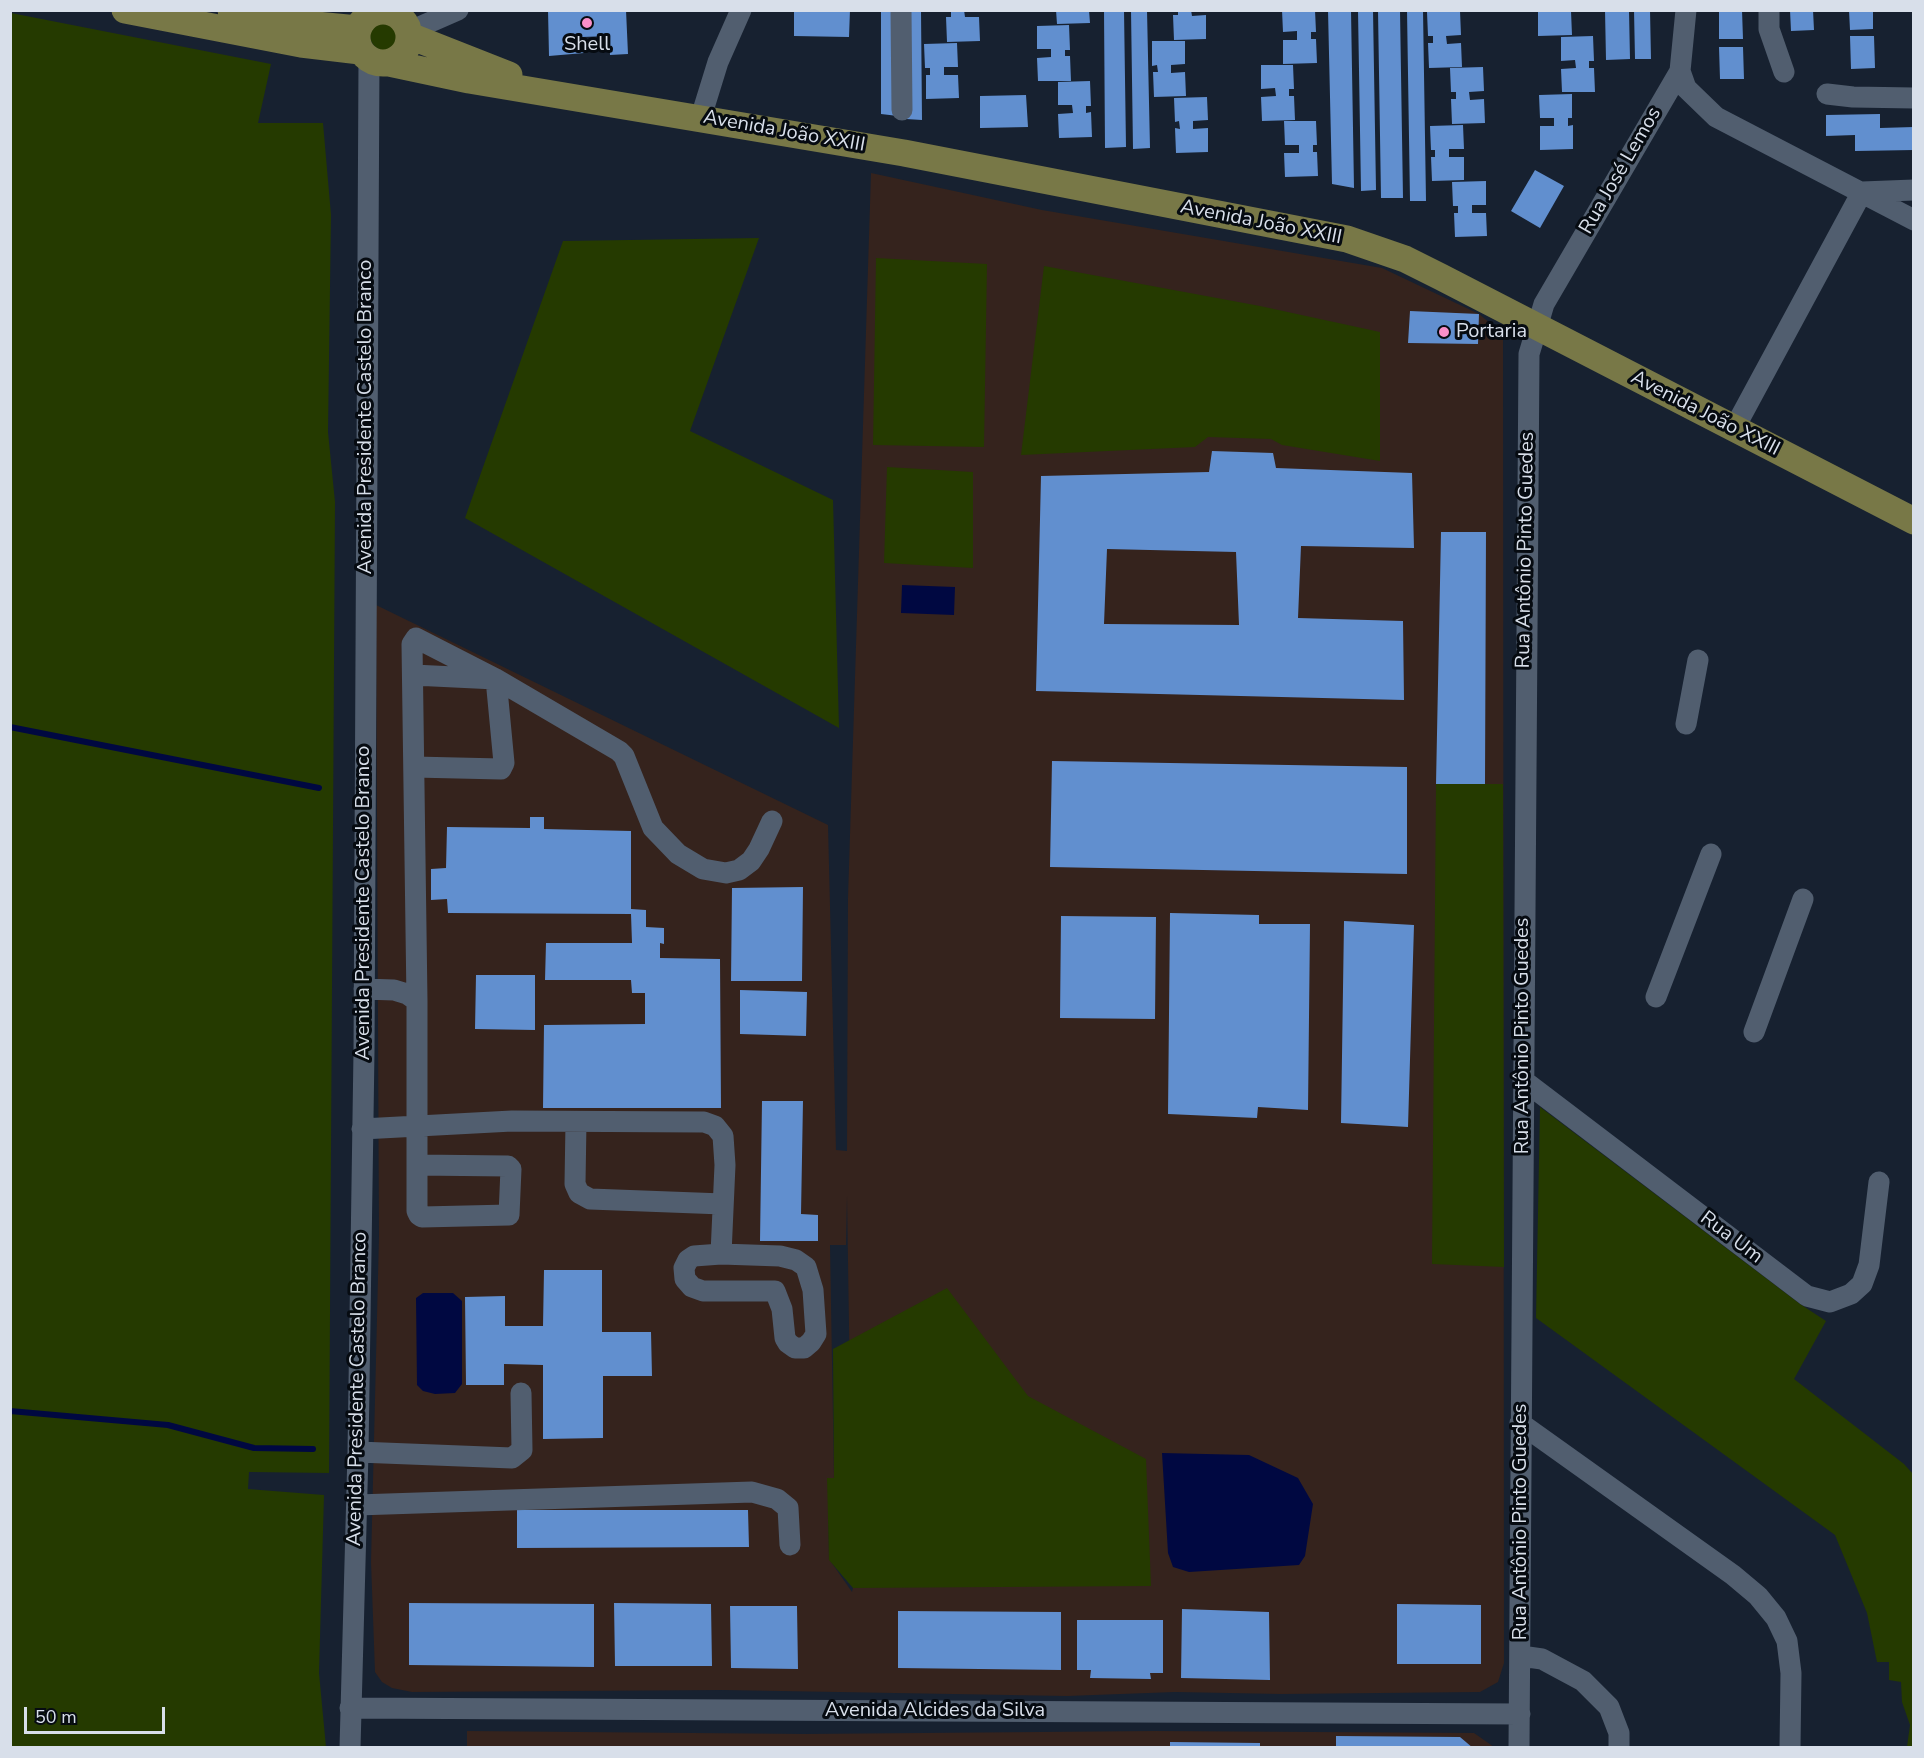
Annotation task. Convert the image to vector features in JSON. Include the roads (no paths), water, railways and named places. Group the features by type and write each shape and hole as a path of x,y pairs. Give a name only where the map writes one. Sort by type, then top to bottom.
{"main road":[{"name":"Avenida João XXIII","path":"125,10 301,44 369,51"},
{"name":"Avenida João XXIII","path":"231,10 286,21 369,51 469,80 552,92 904,153 1347,239 1405,259 1914,521"},
{"path":"379,11 398,15 405,21 410,33 410,45 402,57 369,51 363,19 379,11"},
{"name":"Avenida João XXIII","path":"410,33 552,92"}],"street":[{"path":"410,33 458,10"},
{"path":"700,117 718,62 741,10"},
{"path":"901,10 902,110"},
{"name":"Rua José Lemos","path":"1536,326 1544,304 1680,71 1686,10"},
{"path":"1769,10 1769,29 1784,72"},
{"name":"Avenida Presidente Castelo Branco","path":"350,1748 358,1452 364,989 369,51"},
{"path":"1680,71 1686,88 1716,117 1914,220"},
{"path":"1827,94 1853,97 1914,98"},
{"path":"1862,192 1914,190"},
{"path":"1734,429 1862,192"},
{"name":"Rua Antônio Pinto Guedes","path":"1520,1748 1520,1423 1528,367 1536,326"},
{"path":"417,1165 508,1166 511,1169 509,1215 422,1217 417,1211 417,1165 417,1126 417,1001 412,675 412,644 416,638 496,679 624,756 653,828 678,854 703,869 726,873 739,870 751,861 772,821"},
{"path":"1686,724 1698,660"},
{"path":"412,675 496,679"},
{"path":"414,767 501,769 504,766 496,679"},
{"path":"1656,997 1711,854"},
{"path":"1754,1032 1803,899"},
{"path":"364,989 394,990 407,994 417,1001"},
{"name":"Rua Um","path":"1523,1080 1807,1296 1830,1302 1851,1294 1862,1284 1869,1265 1879,1182"},
{"path":"362,1129 576,1122 704,1122 715,1126 723,1136 721,1254"},
{"path":"576,1122 575,1184 579,1193 590,1199 723,1204"},
{"path":"721,1254 780,1256 796,1260 806,1267 813,1290 816,1334 811,1342 804,1348 795,1348 788,1343 776,1291 703,1291 692,1287 685,1279 684,1268 688,1260 694,1256 721,1254"},
{"path":"358,1452 512,1458 522,1450 520,1393"},
{"path":"1520,1423 1733,1575 1758,1596 1776,1618 1787,1641 1791,1673 1790,1748"},
{"path":"357,1504 752,1492 777,1499 788,1508 790,1545"},
{"path":"1521,1656 1542,1659 1583,1682 1609,1707 1619,1733 1618,1748"},
{"name":"Avenida Alcides da Silva","path":"350,1708 1520,1714"}],"waterway":[{"path":"10,727 319,788"},
{"path":"10,1411 168,1425 254,1448 313,1449"}],"place":[{"name":"Shell","path":"587,23"},
{"name":"Portaria","path":"1444,332"}]}
